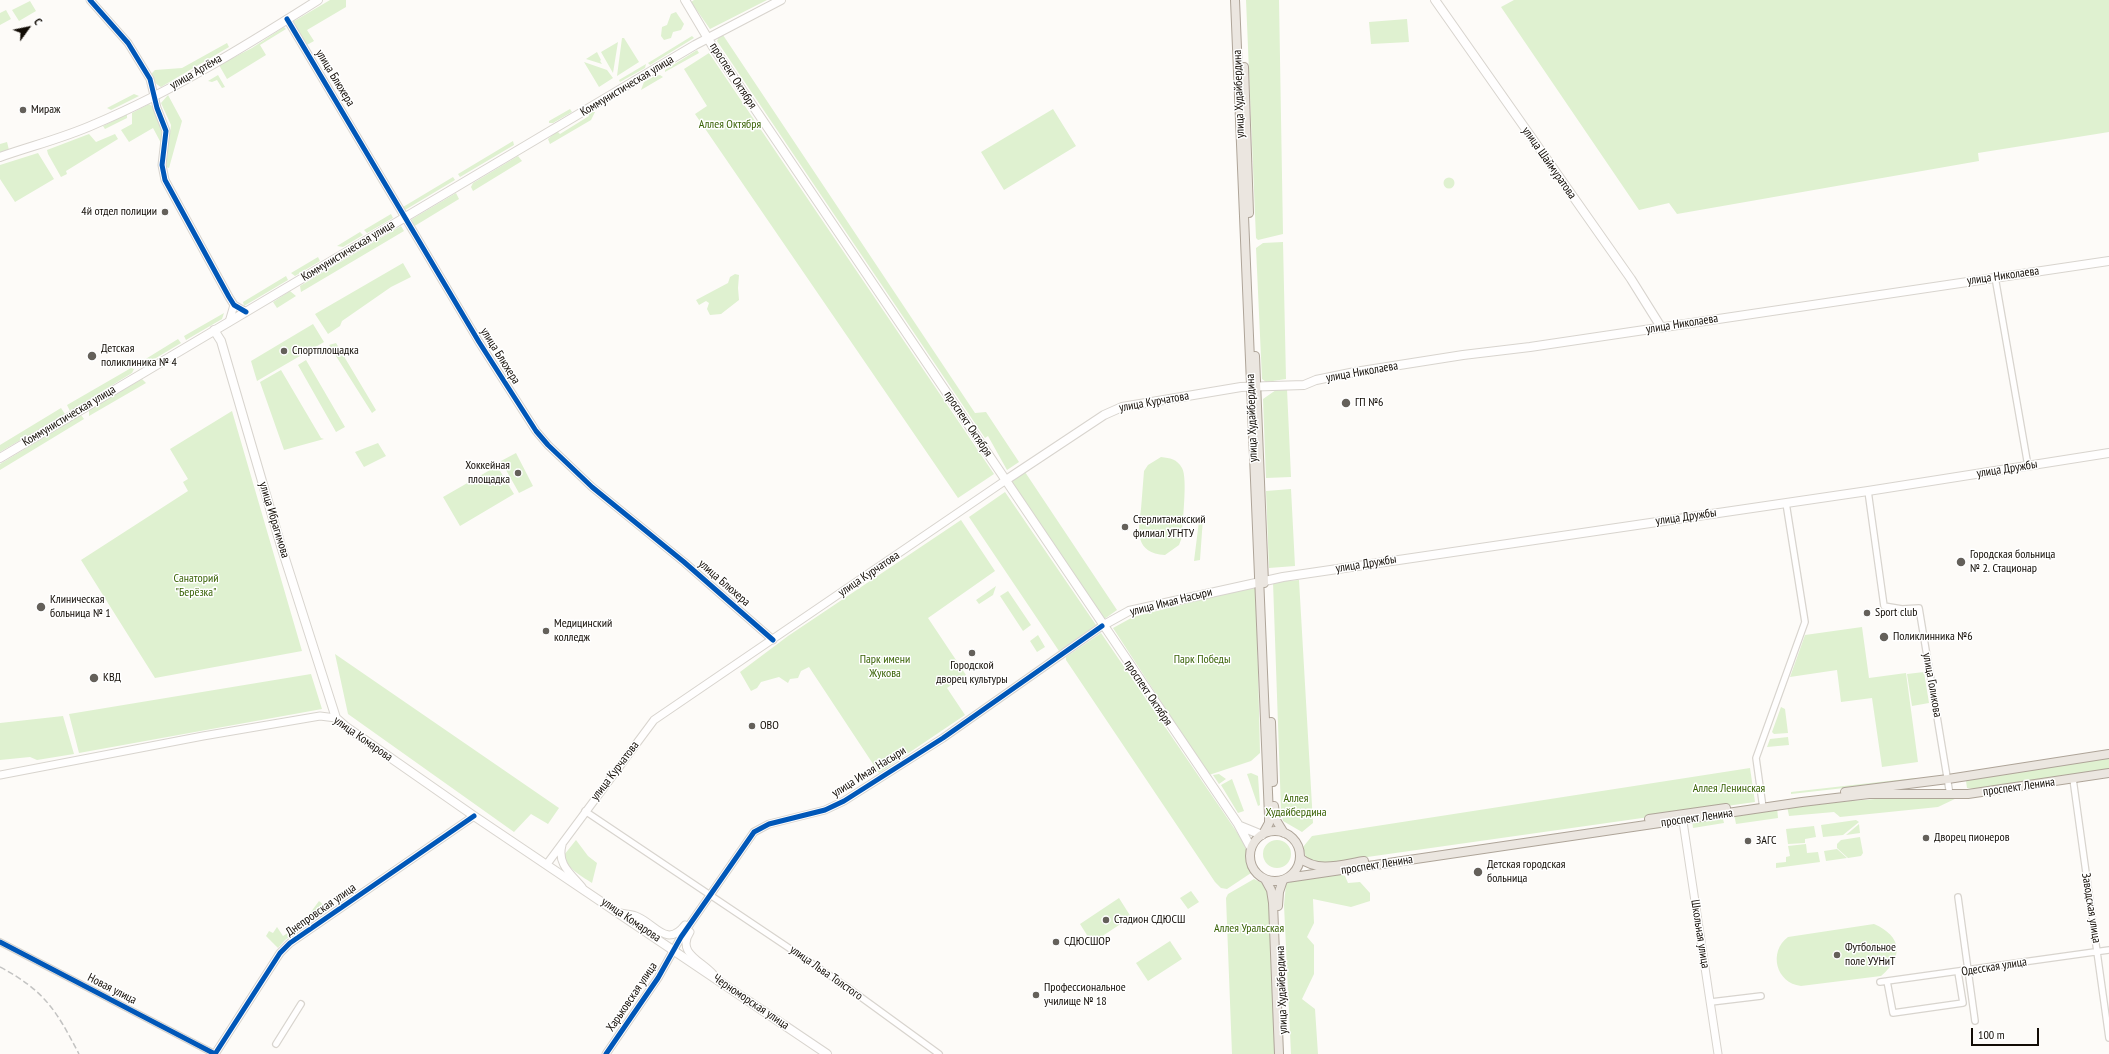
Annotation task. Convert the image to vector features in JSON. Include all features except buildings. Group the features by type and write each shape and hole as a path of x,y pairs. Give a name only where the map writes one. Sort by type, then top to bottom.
{"main road":[{"name":"улица Артёма","path":"0,157 95,124 154,95 318,0"},
{"name":"проспект Октября","path":"685,0 776,140 1006,480 1102,626 1238,824 1251,848"},
{"name":"Коммунистическая улица","path":"0,458 708,37 781,0"},
{"name":"улица Худайбердина","path":"1235,0 1253,386 1269,816 1268,823 1262,835"},
{"name":"улица Худайбердина","path":"1240,0 1253,386"},
{"name":"улица Шаймуратова","path":"1435,0 1631,279 1661,327"},
{"name":"улица Николаева","path":"1253,386 1304,385 1316,380 1362,371 2109,261"},
{"path":"221,341 229,322"},
{"name":"улица Ибрагимова","path":"214,330 221,341 281,546 336,718"},
{"name":"улица Курчатова","path":"1006,480 1113,410 1133,405 1253,386"},
{"name":"улица Дружбы","path":"1261,581 1397,559 1868,491 2109,453"},
{"name":"улица Худайбердина","path":"1261,581 1275,816 1284,833"},
{"name":"улица Имая Насыри","path":"1102,626 1129,611 1261,581"},
{"name":"улица Комарова","path":"336,718 345,726 474,816 674,950"},
{"name":"проспект Ленина","path":"1285,879 1682,817 1948,779 2109,754"},
{"name":"проспект Ленина","path":"1762,805 1869,794 1950,795 1976,793 2109,773"},
{"name":"проспект Ленина","path":"1300,858 1313,866 1321,867 1682,817"},
{"path":"1238,824 1262,835"},
{"path":"1264,878 1277,881 1285,879 1295,871 1300,858 1297,844 1291,837 1284,833 1277,831 1262,835 1251,848 1250,856 1254,869 1264,878 1276,903"},
{"path":"1276,903 1285,879"},
{"name":"улица Худайбердина","path":"1276,903 1279,1054"},
{"name":"улица Худайбердина","path":"1276,903 1284,1054"},
{"name":"Черноморская улица","path":"674,950 827,1054"}],"street":[{"path":"90,0 128,43 150,79 166,131 162,173 234,305 246,312"},
{"name":"улица Блюхера","path":"287,19 478,342 519,406 548,445 592,487 684,562 773,640"},
{"path":"1995,277 2028,466"},
{"path":"229,322 234,305"},
{"name":"улица Курчатова","path":"547,864 654,720 1006,480"},
{"name":"улица Голикова","path":"1868,491 1884,606 1902,609 1919,608 1950,795"},
{"path":"1762,805 1756,758 1805,622 1786,503"},
{"name":"улица Имая Насыри","path":"674,950 708,898 757,829 774,822 825,810 844,801 943,738 1102,626"},
{"name":"улица Комарова","path":"0,775 203,736 320,716 336,718"},
{"name":"Заводская улица","path":"2073,779 2109,1038"},
{"name":"улица Льва Толстого","path":"585,811 708,898 846,987 939,1054"},
{"name":"Днепровская улица","path":"215,1054 276,959 290,944 474,816"},
{"name":"Школьная улица","path":"1682,817 1718,1054"},
{"path":"563,841 560,856 562,862 583,888"},
{"path":"1958,897 1974,1022"},
{"path":"620,913 639,917 664,934 670,935 680,932 708,898"},
{"path":"708,898 704,911 687,936 685,946 689,955 717,979"},
{"name":"Новая улица","path":"0,942 215,1054"},
{"name":"Харьковская улица","path":"606,1054 658,978 674,950"},
{"name":"Одесская улица","path":"1880,982 2109,950"},
{"path":"1887,981 1893,1013 1963,1004 1958,972"},
{"path":"1711,1002 1761,996"},
{"path":"276,1044 301,1004"}],"green space":[{"path":"330,0 346,0 346,7 307,30 314,41 305,46 291,23"},
{"path":"694,0 767,0 710,29 691,2"},
{"path":"1246,0 1279,0 1283,234 1258,240 1256,238"},
{"path":"1514,0 2109,0 2109,132 1978,153 1979,161 1677,214 1669,203 1639,210 1501,7"},
{"path":"30,1 36,11 19,21 12,10"},
{"path":"6,10 11,19 0,25 0,13"},
{"path":"676,12 684,24 681,30 673,32 671,38 664,40 661,36 662,27 667,25 671,14"},
{"path":"1407,19 1409,42 1371,44 1369,22"},
{"path":"284,27 286,29 260,45 266,55 227,79 219,65 252,48"},
{"path":"721,32 975,413 986,412 1019,462 1007,470 988,436 985,438 717,41"},
{"path":"692,36 694,38 650,65 648,63"},
{"path":"622,38 624,38 639,62 617,76"},
{"path":"618,42 613,73 601,52"},
{"path":"227,43 229,47 161,87 153,80 152,73 155,70 182,68"},
{"path":"697,50 699,53 665,72 665,70"},
{"path":"597,52 602,64 586,59"},
{"name":"Аллея Октября","path":"709,53 994,474 958,498 695,114 707,106 684,69"},
{"path":"584,62 607,70 613,78 599,87"},
{"path":"646,64 645,68 620,82 619,80"},
{"path":"218,75 225,87 222,88 217,80 212,82 208,81"},
{"path":"660,75 663,77 641,90 644,82"},
{"path":"134,94 139,96 111,110 107,108"},
{"path":"168,95 182,121 169,168 166,167 171,125 161,103"},
{"path":"149,104 152,106 162,125 161,143 153,128 129,142 121,130 132,124 132,113"},
{"path":"570,109 572,112 553,123 549,123 549,121"},
{"path":"1053,109 1076,146 1004,190 981,152"},
{"path":"588,112 595,112 591,120 550,144 548,139 557,131 560,134 589,116"},
{"path":"127,114 127,118 105,129 103,126"},
{"path":"89,134 96,142 115,134 118,139 66,171 67,174 61,177 47,150"},
{"path":"513,141 514,145 460,177 458,174"},
{"path":"7,142 9,150 0,153 0,144"},
{"path":"38,153 54,179 15,202 0,179 0,165"},
{"path":"518,156 522,161 473,191 471,187 473,183"},
{"path":"453,177 455,180 405,210 403,207"},
{"path":"1447,178 1451,178 1453,179 1453,187 1447,188 1444,185 1444,181"},
{"path":"456,193 459,199 413,227 412,219"},
{"path":"391,214 393,218 367,233 364,230"},
{"path":"401,226 404,231 301,292 300,286"},
{"path":"360,232 363,235 343,247 337,246"},
{"path":"1283,242 1286,379 1266,382 1262,379 1256,248 1263,243"},
{"path":"318,257 320,261 295,276 291,273"},
{"path":"403,263 411,277 391,287 342,321 340,326 328,334 315,314"},
{"path":"735,274 739,275 739,300 721,314 710,315 707,309 709,303 706,301 699,305 696,300 728,283 730,277"},
{"path":"286,276 288,280 244,306 243,302"},
{"path":"290,291 296,296 277,308 273,302"},
{"path":"224,313 222,319 186,340 184,336"},
{"path":"313,324 324,342 257,381 251,361"},
{"path":"178,339 181,343 146,364 144,360"},
{"path":"336,343 376,410 372,413 329,345"},
{"path":"306,360 345,427 336,432 298,365"},
{"path":"131,368 134,369 132,373 70,411 67,405"},
{"path":"281,370 321,438 324,439 284,450 260,382"},
{"path":"142,379 146,383 89,416 89,410"},
{"path":"1287,389 1291,477 1266,478 1263,399 1276,390"},
{"path":"61,408 65,414 0,452 0,445"},
{"name":"Санаторий \"Берёзка\"","path":"232,411 302,651 155,678 81,560 188,491 183,482 188,479 170,449"},
{"path":"81,415 84,419 0,470 0,464"},
{"path":"378,443 386,456 364,467 355,452"},
{"name":"Хоккейная площадка","path":"516,453 533,486 519,493 501,461"},
{"path":"1161,457 1176,461 1178,463 1184,473 1185,481 1182,537 1179,545 1165,555 1155,553 1143,546 1139,533 1144,471 1148,465"},
{"path":"497,466 514,494 460,526 443,497"},
{"path":"1025,472 1117,610 1103,620 1010,482"},
{"path":"1291,489 1295,566 1269,568 1266,491"},
{"path":"1005,492 1096,625 1059,651 969,517"},
{"path":"1197,516 1203,518 1200,560 1194,561 1199,521"},
{"name":"Парк имени Жукова","path":"961,520 995,571 928,618 966,675 947,688 965,715 879,773 809,667 801,671 798,678 790,679 788,683 779,677 761,682 757,688 751,691 740,672 788,636"},
{"name":"Аллея Худайбердина","path":"1299,580 1313,823 1302,832 1283,821 1281,810 1273,582"},
{"path":"996,586 993,595 979,604 976,600"},
{"name":"Парк Победы","path":"1256,586 1260,753 1251,761 1209,775 1113,628 1133,617"},
{"path":"1008,591 1031,625 1023,631 1000,596"},
{"path":"1862,627 1869,678 1906,673 1918,762 1882,767 1872,698 1841,702 1837,670 1790,677 1805,635"},
{"path":"1101,633 1247,847 1248,862 1251,873 1227,889 1221,888 1215,882 1066,660 1066,657"},
{"path":"1038,635 1045,647 1037,652 1030,641"},
{"path":"335,654 559,808 548,824 531,814 514,832 348,714"},
{"path":"1924,672 1929,703 1912,706 1907,674"},
{"path":"311,674 322,709 79,753 69,714"},
{"path":"1781,707 1785,709 1788,733 1774,734 1772,732"},
{"path":"63,716 74,754 37,760 30,757 0,760 0,723"},
{"path":"1788,737 1789,745 1767,747 1770,739"},
{"path":"2109,756 2109,769 1975,789 1967,788 1966,781 1972,777"},
{"name":"Аллея Ленинская","path":"1750,768 1755,802 1318,864 1307,861 1303,847 1312,836"},
{"path":"1251,773 1258,776 1260,805 1258,806 1247,774"},
{"path":"1219,774 1226,779 1219,784 1213,775"},
{"path":"1915,778 1915,780 1791,794 1791,792"},
{"path":"1232,779 1244,811 1238,813 1221,785"},
{"path":"1913,796 1959,797 1938,807 1840,817 1834,812 1789,816 1787,806"},
{"path":"1777,807 1778,818 1736,824 1734,814"},
{"path":"1722,815 1724,823 1693,828 1692,820"},
{"path":"1856,820 1859,822 1843,835 1823,837 1821,825"},
{"path":"1859,824 1860,833 1846,835"},
{"path":"1814,826 1816,837 1805,839 1805,843 1788,844 1786,829"},
{"path":"1860,837 1863,853 1861,856 1848,858 1837,848 1837,844 1841,840"},
{"path":"576,840 588,856 597,863 592,883 571,868 564,855"},
{"path":"1277,840 1287,844 1291,854 1287,864 1277,868 1267,864 1263,854 1267,844"},
{"path":"1806,844 1807,853 1818,852 1820,862 1776,868 1776,863 1786,862 1786,857 1790,856 1788,846"},
{"path":"1837,849 1847,858 1826,861 1824,851"},
{"path":"1340,873 1345,876 1348,883 1360,882 1370,893 1370,901 1351,907 1313,899 1314,923 1307,937 1314,945 1314,974 1302,999 1315,1009 1318,1054 1291,1054 1284,905 1286,884 1293,881"},
{"name":"Аллея Уральская","path":"1254,879 1262,883 1271,900 1275,1054 1232,1054 1226,898 1228,894"},
{"path":"1191,891 1199,902 1188,909 1180,898"},
{"name":"Стадион СДЮСШ","path":"1119,898 1131,917 1092,943 1080,924"},
{"path":"319,901 328,909 285,940 278,948 266,936 269,931 273,933 277,927 283,936 302,924"},
{"name":"Футбольное поле УУНиТ","path":"1874,924 1890,935 1895,941 1897,947 1894,962 1881,976 1801,986 1792,984 1781,973 1778,966 1778,951 1782,943 1788,937"},
{"path":"1170,941 1182,959 1148,981 1136,963"}],"railway":[{"path":"0,967 39,993 56,1013 79,1054"}],"cycle path":[{"path":"90,0 128,43 150,79 157,108 166,131 162,165 165,180 229,297 234,305 246,312"},
{"path":"287,19 479,342 536,431 548,445 592,487 684,562 773,640"},
{"path":"606,1054 658,978 681,937 754,832 769,824 825,810 844,801 943,738 1102,626"},
{"path":"0,942 215,1054 280,953 290,943 474,816"}],"place":[{"name":"Мираж","path":"23,110"},
{"name":"4й отдел полиции","path":"165,212"},
{"name":"Спортплощадка","path":"284,351"},
{"name":"Детская поликлиника № 4","path":"92,356"},
{"name":"ГП №6","path":"1346,403"},
{"name":"Хоккейная площадка","path":"518,473"},
{"name":"Стерлитамакский филиал УГНТУ","path":"1125,527"},
{"name":"Городская больница № 2. Стационар","path":"1961,562"},
{"name":"Клиническая больница № 1","path":"41,607"},
{"name":"Sport club","path":"1867,613"},
{"name":"Медицинский колледж","path":"546,631"},
{"name":"Поликлинника №6","path":"1884,637"},
{"name":"Городской дворец культуры","path":"972,653"},
{"name":"КВД","path":"94,678"},
{"name":"ОВО","path":"752,726"},
{"name":"Дворец пионеров","path":"1926,838"},
{"name":"ЗАГС","path":"1748,841"},
{"name":"Детская городская больница","path":"1478,872"},
{"name":"Стадион СДЮСШ","path":"1106,920"},
{"name":"СДЮСШОР","path":"1056,942"},
{"name":"Футбольное поле УУНиТ","path":"1837,955"},
{"name":"Профессиональное училище № 18","path":"1036,995"}]}
